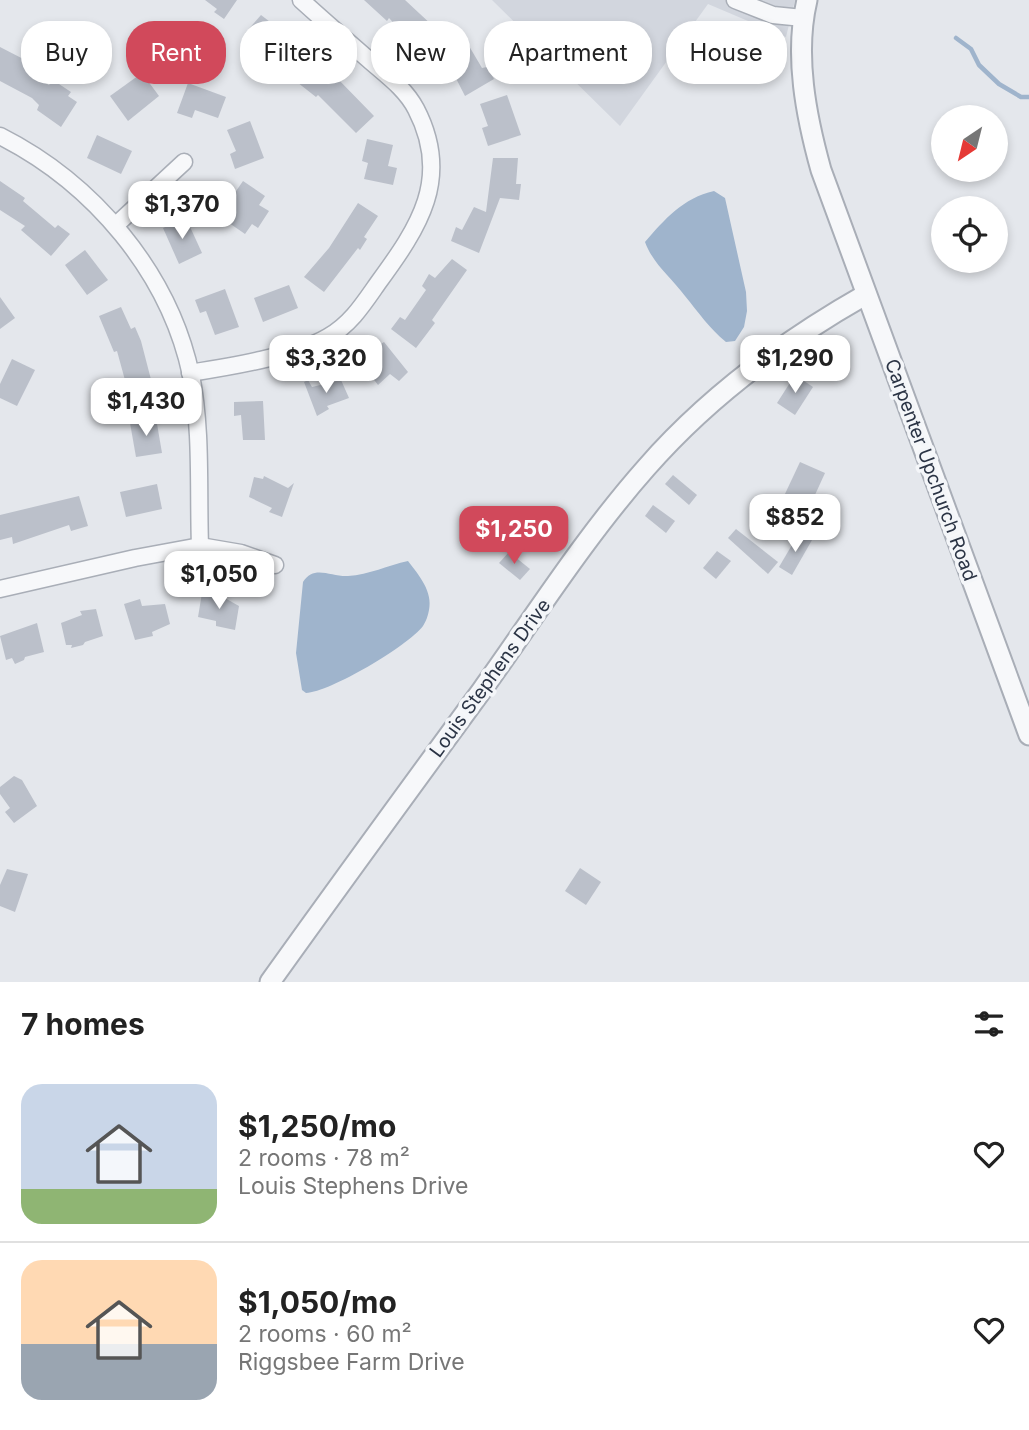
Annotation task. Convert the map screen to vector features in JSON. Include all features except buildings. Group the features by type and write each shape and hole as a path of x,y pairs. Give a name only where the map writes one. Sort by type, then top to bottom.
{"street":[{"path":"190,373 282,353 329,337 355,315 405,245 427,203 431,156 427,135 415,106 395,81 301,0"},
{"path":"735,0 773,15 805,9"},
{"name":"Carpenter Upchurch Road","path":"805,9 806,104 813,140 865,295 1029,735"},
{"path":"0,136 62,174 116,225 160,295 179,337 190,373 198,451 200,546"},
{"path":"116,225 184,162"},
{"name":"Louis Stephens Drive","path":"270,982 645,468 692,420 738,380 807,329 865,295"},
{"path":"0,589 200,546 241,553 275,565"}],"shaded area":[{"path":"492,0 795,0 787,33 787,21 748,21 708,4 696,21 666,21 666,62 652,82 652,21 513,21"},
{"path":"577,84 650,84 620,126"}],"water":[{"path":"714,191 725,198 746,292 744,327 735,341 726,342 709,326 657,264 645,242 684,204"},
{"path":"408,561 424,584 429,597 429,612 423,626 402,645 350,677 317,691 306,693 302,690 296,653 303,582 307,577 318,572 356,575"}],"waterway":[{"path":"956,38 971,49 979,65 999,84 1021,97 1029,97"}]}
